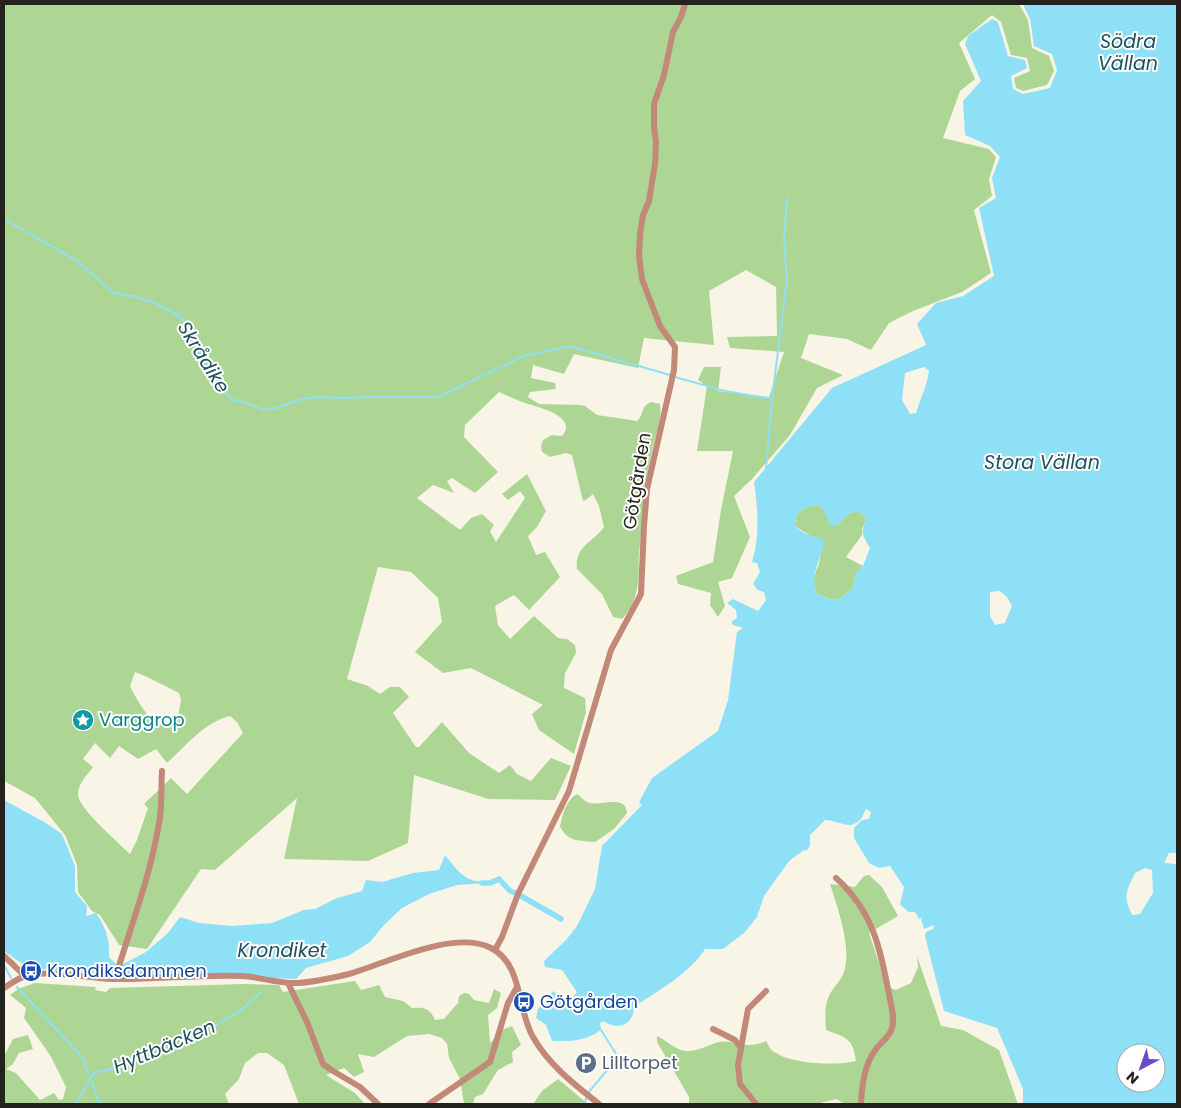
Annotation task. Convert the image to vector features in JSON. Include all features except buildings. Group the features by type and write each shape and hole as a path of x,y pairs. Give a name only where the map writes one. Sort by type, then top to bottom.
{"street":[{"name":"Götgården","path":"495,950 518,894 569,791 610,650 641,594 647,489 674,370 675,347 660,326 642,279 639,256 640,234 643,215 649,201 655,164 654,104 664,75 673,32 686,4"},
{"path":"116,975 139,905 160,816 162,771"},
{"path":"836,878 862,906 874,930 882,956 893,1021 890,1034 876,1049 868,1062 863,1082 861,1104"},
{"path":"4,988 25,976 42,973 230,976 288,983 320,981 356,972 416,951 440,946 470,943 488,946 503,956 510,964 528,1028 538,1046 565,1074 599,1104"},
{"path":"4,956 25,976"},
{"path":"288,983 307,1022 323,1064 360,1087 378,1104"},
{"path":"429,1104 490,1062 508,1004 517,987"},
{"path":"756,1104 746,1093 739,1081 738,1065 748,1009 766,991"},
{"path":"713,1029 735,1040 741,1048"}],"green space":[{"path":"4,4 1019,4 1028,20 1032,48 1049,56 1054,71 1047,85 1023,91 1016,88 1014,78 1030,71 1027,58 1011,55 1001,22 992,15 959,43 975,79 960,91 943,138 989,149 996,157 989,179 992,196 974,210 991,273 962,292 913,311 889,323 871,350 847,339 809,334 801,358 843,375 817,388 790,435 752,479 734,496 750,537 732,578 718,582 725,606 718,617 710,605 711,593 678,584 676,576 713,562 733,451 697,451 707,386 698,380 704,367 721,367 718,391 769,397 784,352 730,348 727,337 777,336 776,287 746,270 709,291 714,345 644,338 638,368 574,354 564,374 533,365 531,378 555,383 556,389 530,392 528,397 539,404 580,405 585,406 597,415 637,421 648,404 651,402 660,404 660,418 648,470 639,553 638,584 632,605 622,619 613,617 602,594 577,569 577,561 582,550 604,527 599,506 593,494 583,501 572,455 566,453 550,457 542,452 543,440 552,435 562,436 566,429 565,423 561,418 546,410 499,392 465,425 464,437 498,472 475,493 452,478 447,481 454,493 433,485 417,498 460,530 471,518 482,514 494,525 490,531 496,542 525,498 520,491 508,500 502,494 527,474 546,511 537,527 528,536 536,555 545,552 560,577 529,610 514,595 495,606 498,625 510,639 534,616 558,638 567,639 575,645 576,653 565,673 564,688 585,698 586,712 574,754 539,730 532,714 543,705 471,668 443,673 415,652 442,622 438,598 411,572 378,567 347,679 368,686 380,694 390,687 400,687 409,697 393,713 416,747 419,747 442,722 469,753 499,773 510,765 517,774 531,781 551,758 571,766 555,800 488,799 414,775 408,843 368,861 284,859 297,798 215,870 201,869 147,949 119,945 100,915 92,911 78,892 77,865 65,835 35,798 4,781","holes":["135,672 179,693 181,700 177,722 160,725 150,718 130,686","230,716 237,722 243,733 187,794 171,778 144,804 148,808 130,854 92,817 80,801 78,795 79,787 93,767 83,759 95,743 110,758 119,746 138,759 156,749 167,763 203,729 220,719"]},
{"path":"817,505 822,507 836,526 848,514 858,511 867,519 862,529 862,535 846,557 863,566 856,573 853,588 841,598 832,600 817,594 815,588 814,579 821,556 818,537 812,537 795,526 796,516 804,508"},
{"path":"577,794 585,801 595,804 618,802 626,807 627,813 614,829 595,842 575,840 567,836 560,827 567,804"},
{"path":"869,875 882,887 898,916 869,933 887,987 896,990 911,983 918,967 917,956 941,1026 963,1030 999,1050 1018,1104 844,1104 837,1099 815,1104 689,1104 689,1097 657,1042 657,1036 678,1049 686,1051 696,1050 719,1042 752,1045 766,1041 774,1052 793,1060 827,1064 856,1061 851,1043 844,1037 826,1030 825,1013 828,999 843,974 846,962 843,928 830,884 855,887 864,876"},
{"path":"355,981 361,990 379,985 385,997 403,1001 412,1008 426,1009 435,1020 444,1019 458,1003 459,996 464,993 469,994 474,1000 489,1003 494,989 501,993 497,1008 488,1015 490,1043 502,1030 512,1026 521,1045 512,1052 513,1062 498,1070 483,1094 475,1097 473,1104 464,1104 460,1079 449,1058 447,1044 442,1038 429,1034 407,1036 374,1057 358,1054 364,1072 354,1077 344,1068 326,1075 355,1093 365,1104 299,1104 284,1065 267,1053 258,1053 245,1063 239,1079 225,1094 229,1104 4,1104 4,1056 13,1039 28,1035 33,1049 19,1053 13,1064 6,1069 16,1073 40,1100 54,1093 59,1100 63,1099 66,1087 50,1055 24,1018 26,1008 10,995 18,989 35,983 96,987 95,990 106,992 110,988 243,984 279,985 283,992"},
{"path":"558,1079 588,1104 533,1104 542,1091"}],"water":[{"name":"Stora Vällan","path":"1023,4 1177,4 1177,853 1169,853 1164,863 1177,863 1177,1104 1023,1104 1023,1089 997,1028 944,1011 925,936 926,932 933,929 934,925 924,929 921,919 923,917 919,919 915,912 908,912 900,904 904,887 890,866 879,868 869,863 854,838 854,828 862,820 869,819 871,812 866,809 860,820 852,825 825,820 810,835 810,846 806,851 804,850 789,861 764,896 757,917 744,933 723,949 705,949 699,958 682,974 635,1006 632,1017 628,1022 614,1026 603,1021 600,1023 601,1030 589,1037 572,1041 552,1041 546,1025 536,1018 538,1009 553,991 560,997 571,999 577,992 562,970 545,967 544,961 566,940 577,926 595,889 602,846 642,805 639,802 652,778 718,731 728,700 737,632 743,628 733,625 731,622 737,618 736,610 727,603 733,599 758,611 766,600 764,592 758,590 753,584 760,572 757,563 752,562 755,552 757,522 754,482 832,388 926,345 917,324 936,303 963,296 994,276 979,208 996,198 992,178 1000,157 990,146 965,135 963,101 981,81 965,44 968,36 992,19 998,22 1008,56 1025,60 1027,68 1011,76 1013,89 1023,94 1050,88 1057,70 1052,54 1034,46 1030,19","holes":["924,367 929,371 925,387 916,413 910,414 902,400 905,373","817,505 822,507 830,525 836,526 848,514 858,511 867,519 863,528 863,534 870,548 863,566 856,573 853,588 841,598 832,600 817,594 814,581 825,542 818,537 806,534 795,526 796,516 804,508","1000,591 1007,597 1012,606 1005,623 995,625 990,616 990,592","1145,868 1152,870 1153,893 1140,914 1132,915 1127,903 1127,894 1135,873"]},
{"name":"Krondiket","path":"4,800 62,834 75,866 75,892 87,906 86,916 96,913 108,939 109,957 116,964 121,965 146,952 168,933 180,917 199,923 232,926 272,923 304,910 315,909 337,898 362,891 366,880 382,882 413,873 439,870 445,855 463,875 474,880 488,881 490,883 457,885 429,894 402,908 370,942 348,956 306,968 296,979 119,975 28,968 4,951"}],"waterway":[{"path":"766,468 772,399 787,280 784,239 787,197"},
{"name":"Skrådike","path":"4,219 77,261 114,293 133,296 155,303 178,315 192,330 203,359 231,399 264,410 302,399 318,397 439,397 521,357 569,346 670,375"},
{"path":"675,377 725,391 772,399"},
{"path":"482,883 490,883 499,879 510,891 516,893"},
{"path":"521,896 561,919"},
{"path":"4,965 11,978"},
{"path":"17,987 83,1058 88,1074"},
{"name":"Hyttbäcken","path":"76,1104 93,1073 111,1069 132,1058 149,1053 192,1030 217,1025 240,1011 261,992"},
{"path":"588,1093 618,1057 601,1030"},
{"path":"92,1082 98,1101 103,1104"},
{"path":"584,1104 587,1097"},
{"path":"117,1104 136,1104"}],"place":[{"name":"Varggrop","path":"83,720"},
{"name":"Krondiksdammen","path":"31,971"},
{"name":"Götgården","path":"524,1002"},
{"name":"Lilltorpet","path":"586,1063"}],"water label":[{"name":"Södra Vällan","path":"1128,52"}]}
